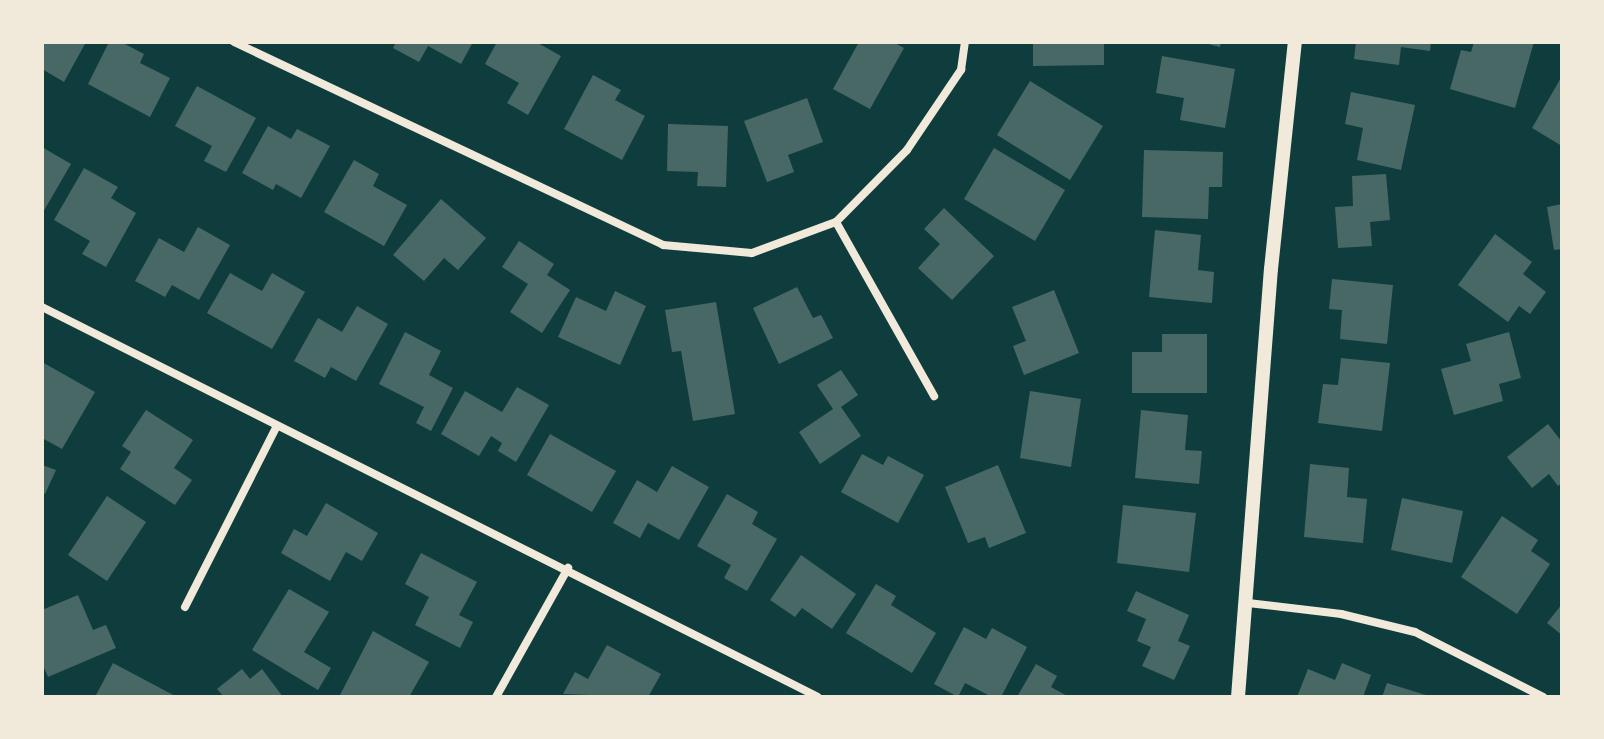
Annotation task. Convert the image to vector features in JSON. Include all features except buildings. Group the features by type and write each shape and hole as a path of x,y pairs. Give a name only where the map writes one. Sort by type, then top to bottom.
{"street":[{"path":"234,42 663,245 752,253 836,222 907,150 961,70 965,42"},
{"path":"1238,697 1248,603 1271,269 1295,42"},
{"path":"836,222 934,396"},
{"path":"42,307 568,568 818,697"},
{"path":"185,607 277,426"},
{"path":"496,697 568,568"},
{"path":"1248,603 1341,614 1415,632 1543,697"}]}
